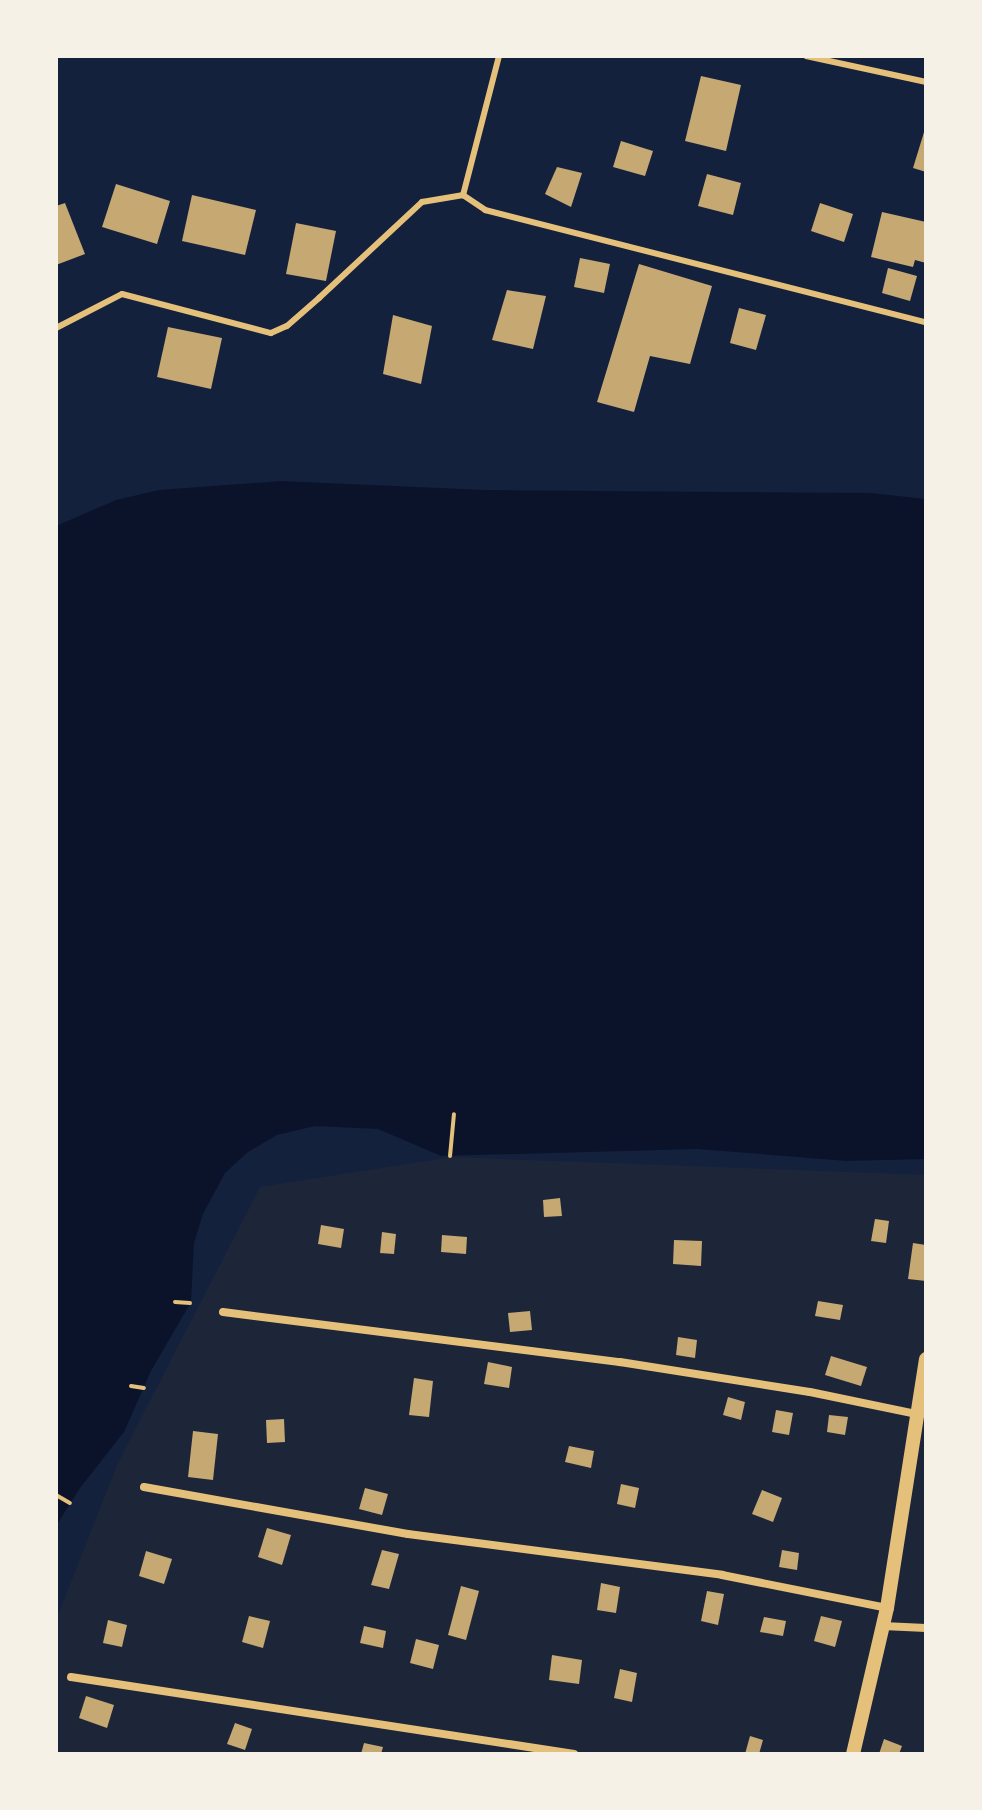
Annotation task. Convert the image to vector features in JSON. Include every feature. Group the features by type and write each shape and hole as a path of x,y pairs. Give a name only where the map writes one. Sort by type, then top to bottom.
{"street":[{"path":"223,1312 620,1362 810,1392 916,1414"},
{"path":"853,1754 887,1608 926,1359"},
{"path":"144,1487 408,1534 722,1575 887,1608"},
{"path":"883,1626 923,1630"},
{"path":"71,1677 574,1754"}],"lane":[{"path":"463,195 499,56"},
{"path":"806,56 926,82"},
{"path":"56,328 122,294 271,333 287,326 422,202 463,195 485,210 926,322"}],"path":[{"path":"450,1156 454,1114"},
{"path":"175,1302 190,1303"},
{"path":"131,1386 144,1388"},
{"path":"56,1495 70,1503"}],"shaded area":[{"path":"281,481 486,490 871,493 926,499 926,1159 847,1161 697,1149 441,1156 378,1129 315,1126 277,1135 248,1152 225,1173 203,1214 194,1243 191,1302 151,1371 124,1432 80,1488 56,1526 56,526 116,500 159,490"},
{"path":"452,1157 926,1175 926,1754 56,1754 56,1620 118,1463 260,1187"}],"building":[{"path":"701,76 741,85 726,151 685,141"},
{"path":"926,129 926,172 913,168"},
{"path":"621,141 653,151 645,176 613,167"},
{"path":"557,167 582,173 571,207 545,194"},
{"path":"707,174 741,183 733,215 698,206"},
{"path":"116,184 170,201 157,244 102,227"},
{"path":"192,195 256,210 245,255 182,241"},
{"path":"65,203 85,254 56,265 56,206"},
{"path":"820,203 853,214 844,242 811,231"},
{"path":"882,212 926,222 926,263 915,260 913,267 871,257"},
{"path":"296,223 336,231 326,281 286,274"},
{"path":"580,258 610,264 604,293 574,287"},
{"path":"639,264 712,286 690,364 650,356 634,412 597,402"},
{"path":"888,268 917,276 910,301 882,293"},
{"path":"507,290 546,296 533,349 492,340"},
{"path":"739,308 766,315 756,350 730,343"},
{"path":"393,315 432,326 421,384 383,374"},
{"path":"168,327 222,338 211,389 157,377"},
{"path":"560,1198 562,1216 544,1217 543,1200"},
{"path":"875,1219 889,1221 886,1243 871,1241"},
{"path":"321,1225 344,1229 341,1248 318,1244"},
{"path":"382,1232 396,1234 394,1254 380,1253"},
{"path":"442,1235 467,1237 466,1254 441,1252"},
{"path":"674,1240 702,1241 701,1266 673,1264"},
{"path":"913,1243 926,1245 926,1281 908,1279"},
{"path":"818,1301 843,1305 840,1320 815,1316"},
{"path":"530,1311 532,1330 510,1332 508,1313"},
{"path":"678,1337 697,1340 695,1358 676,1355"},
{"path":"831,1356 867,1367 861,1386 825,1375"},
{"path":"488,1362 512,1367 509,1388 484,1384"},
{"path":"414,1378 433,1381 429,1417 409,1415"},
{"path":"728,1397 745,1402 741,1420 723,1415"},
{"path":"776,1410 793,1413 789,1435 772,1432"},
{"path":"829,1415 848,1417 845,1435 827,1432"},
{"path":"284,1419 285,1442 267,1443 266,1420"},
{"path":"193,1431 218,1434 213,1480 188,1477"},
{"path":"569,1446 594,1451 591,1468 565,1462"},
{"path":"621,1484 639,1488 635,1508 617,1504"},
{"path":"365,1488 388,1494 382,1515 359,1509"},
{"path":"762,1490 782,1498 773,1522 752,1514"},
{"path":"267,1528 291,1535 282,1565 258,1557"},
{"path":"382,1550 399,1554 389,1589 371,1585"},
{"path":"782,1550 799,1553 797,1570 779,1567"},
{"path":"146,1551 172,1559 164,1584 139,1576"},
{"path":"601,1583 620,1587 616,1613 597,1610"},
{"path":"461,1586 479,1591 466,1640 448,1635"},
{"path":"707,1591 724,1594 718,1625 701,1621"},
{"path":"249,1616 270,1621 263,1648 242,1642"},
{"path":"821,1616 842,1621 835,1647 814,1641"},
{"path":"764,1617 786,1621 783,1636 760,1632"},
{"path":"108,1620 127,1625 122,1647 103,1643"},
{"path":"364,1626 386,1631 383,1648 360,1643"},
{"path":"416,1639 439,1645 433,1669 410,1663"},
{"path":"552,1655 582,1660 579,1684 549,1680"},
{"path":"620,1669 637,1673 632,1702 614,1698"},
{"path":"86,1696 114,1705 107,1728 79,1718"},
{"path":"235,1723 252,1729 245,1750 227,1744"},
{"path":"750,1736 763,1740 759,1754 745,1754"},
{"path":"884,1739 902,1746 899,1754 879,1754"},
{"path":"364,1743 383,1747 381,1754 361,1754"}]}
